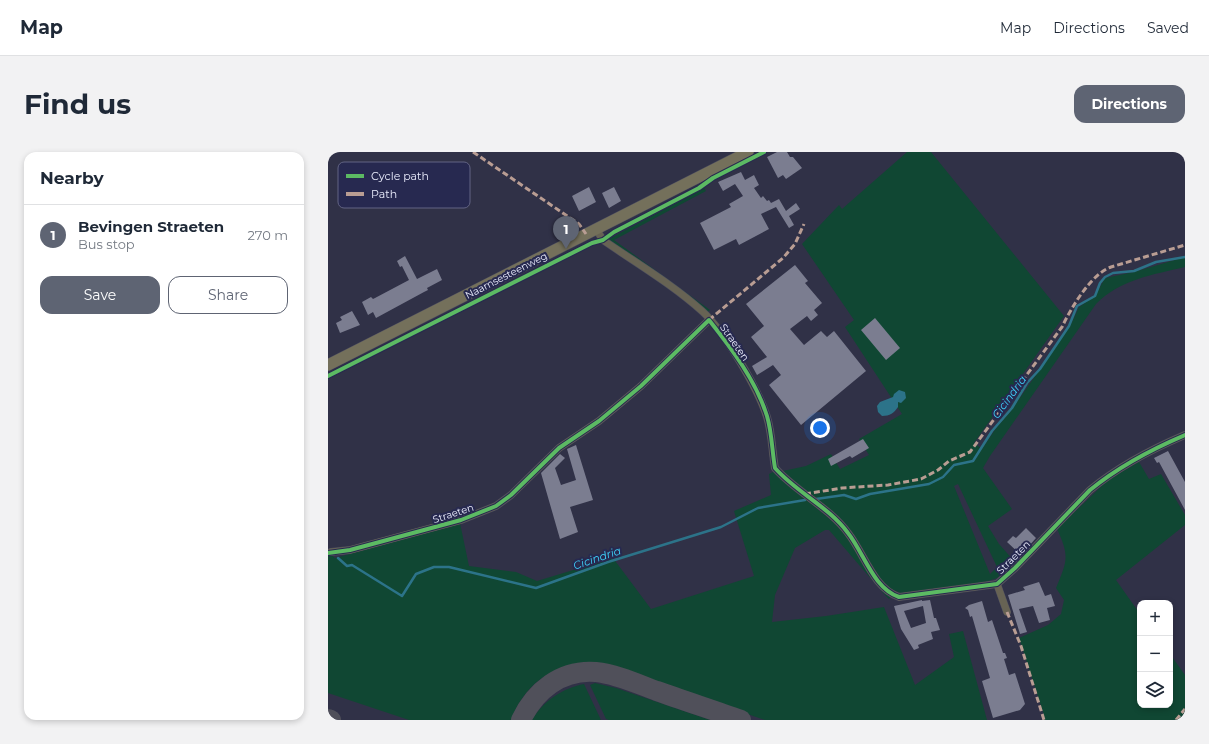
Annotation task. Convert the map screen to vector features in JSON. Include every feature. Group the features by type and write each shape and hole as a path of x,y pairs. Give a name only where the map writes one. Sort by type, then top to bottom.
{"main road":[{"name":"Naamsesteenweg","path":"328,365 748,152"}],"street":[{"name":"Straeten","path":"596,229 603,240 685,297 709,320 742,366 759,396 771,432 775,468 843,527 876,578 888,592 899,597 997,584 1015,568 1090,490 1101,481 1123,466 1185,435"},
{"name":"Straeten","path":"332,552 350,550 454,522 496,506 511,495 559,448 600,421 636,391 709,320"},
{"name":"Straeten","path":"997,584 1008,612"}],"green space":[{"path":"907,152 931,152 1064,316 974,443 982,449 996,428 1010,412 1070,326 1079,307 1095,296 1105,278 1134,272 1185,257 1185,267 1126,283 1096,304 990,456 983,468 1012,509 988,526 999,544 1015,562 997,578 985,582 918,593 903,594 887,587 820,504 783,471 806,466 831,454 840,469 869,455 859,439 902,414 845,327 854,320 802,244 839,205 842,209","holes":["958,484 997,567 990,574 954,486"]},
{"path":"704,188 706,191 614,240 710,310 708,312 607,240"},
{"path":"1139,462 1149,479 1161,474 1185,515 1185,525 1116,580 1137,610 1137,708 1173,708 1173,658 1185,675 1185,720 1044,720 1044,715 1019,638 1048,625 1061,614 1064,600 1056,588 1066,559 1064,546 1057,529 1108,480"},
{"path":"773,472 838,526 891,597 889,599 884,594 829,530 825,530 795,548 775,595 772,622 826,616 884,607 915,685 954,657 949,634 963,631 987,720 765,720 609,666 592,664 562,668 537,681 518,705 511,720 409,720 328,693 328,556 331,555 335,558 460,523 469,566 516,572 537,581 613,558 651,609 754,576 734,511 771,495 769,474"},
{"path":"595,683 616,688 710,720 609,720 606,719 590,685"},
{"path":"584,684 601,720 532,720 542,707 554,696"}],"water":[{"path":"899,390 905,392 906,398 901,403 898,402 898,407 890,415 882,416 878,412 877,406 880,402 893,397"}],"building":[{"path":"777,152 787,152 790,157 793,157 802,168 786,179 783,175 778,178 767,157"},
{"path":"741,172 745,180 754,175 759,185 754,188 761,198 763,196 771,203 779,199 786,211 796,203 800,209 789,216 794,225 789,228 776,207 761,214 769,229 739,245 736,239 714,250 700,223 731,207 729,204 743,196 735,184 723,191 718,182"},
{"path":"589,187 596,202 579,211 572,196"},
{"path":"614,187 621,201 609,208 602,193"},
{"path":"405,256 417,279 437,269 442,280 427,288 428,290 376,318 373,312 368,315 362,302 371,297 373,299 409,280 402,266 400,267 397,261"},
{"path":"795,265 808,281 805,283 822,303 814,310 818,315 811,321 807,316 790,329 804,345 821,331 827,337 834,331 866,371 801,425 769,385 781,375 773,365 757,375 752,366 767,357 751,337 764,326 746,304"},
{"path":"352,311 360,325 340,333 336,323 342,320 340,317"},
{"path":"875,318 900,348 886,360 861,330"},
{"path":"863,439 869,448 852,458 850,456 831,466 828,459"},
{"path":"576,445 593,500 570,507 578,532 560,539 541,473 560,454 565,458 555,468 561,485 576,480 567,449"},
{"path":"1168,451 1185,482 1185,510 1159,462 1157,463 1154,458"},
{"path":"1026,528 1036,538 1021,555 1007,542 1013,536 1016,538"},
{"path":"1039,582 1045,596 1051,594 1055,606 1047,608 1050,620 1039,623 1033,606 1019,609 1027,632 1020,634 1008,595 1025,590 1023,587"},
{"path":"922,600 930,600 934,618 936,618 940,630 931,632 933,639 918,645 919,648 914,650 901,629 894,606","holes":["923,606 926,623 911,628 904,611"]},
{"path":"982,601 988,622 992,620 1003,653 1005,653 1007,658 1004,659 1009,675 1015,673 1025,704 1020,710 993,718 982,681 990,678 972,616 970,617 968,610 965,608 969,605"}],"waterway":[{"name":"Cicindria","path":"816,499 844,495 856,499 870,494 929,484 943,477 954,465 973,461 992,431 1012,408 1027,383 1040,369 1069,326 1077,306 1095,296 1100,283 1105,277 1113,273 1134,271 1156,262 1185,257"},
{"name":"Cicindria","path":"338,558 347,566 352,565 402,596 416,574 434,567 449,567 536,588 608,562 721,527 758,508 805,500"}],"taxiway":[{"path":"521,720 534,700 551,684 571,674 583,672 596,672 611,675 741,720"}],"marked path":[{"path":"473,152 579,224 586,234"},
{"path":"709,320 783,258 795,244 804,224"},
{"path":"805,494 842,488 888,485 921,479 938,470 949,461 970,452 1062,327 1082,292 1096,277 1111,267 1185,245"},
{"path":"1007,612 1021,646 1044,720"},
{"path":"1176,720 1185,709"}],"cycle path":[{"path":"328,376 592,243 603,240 614,232 764,152"},
{"path":"328,553 350,550 461,520 496,506 511,495 559,448 599,421 641,386 709,320 726,342 757,390 767,416 775,468 783,477 832,515 854,541 870,569 882,586 899,597 997,584 1015,568 1090,490 1136,459 1185,435"}],"place":[{"name":"Bevingen Straeten","path":"566,249"}]}
